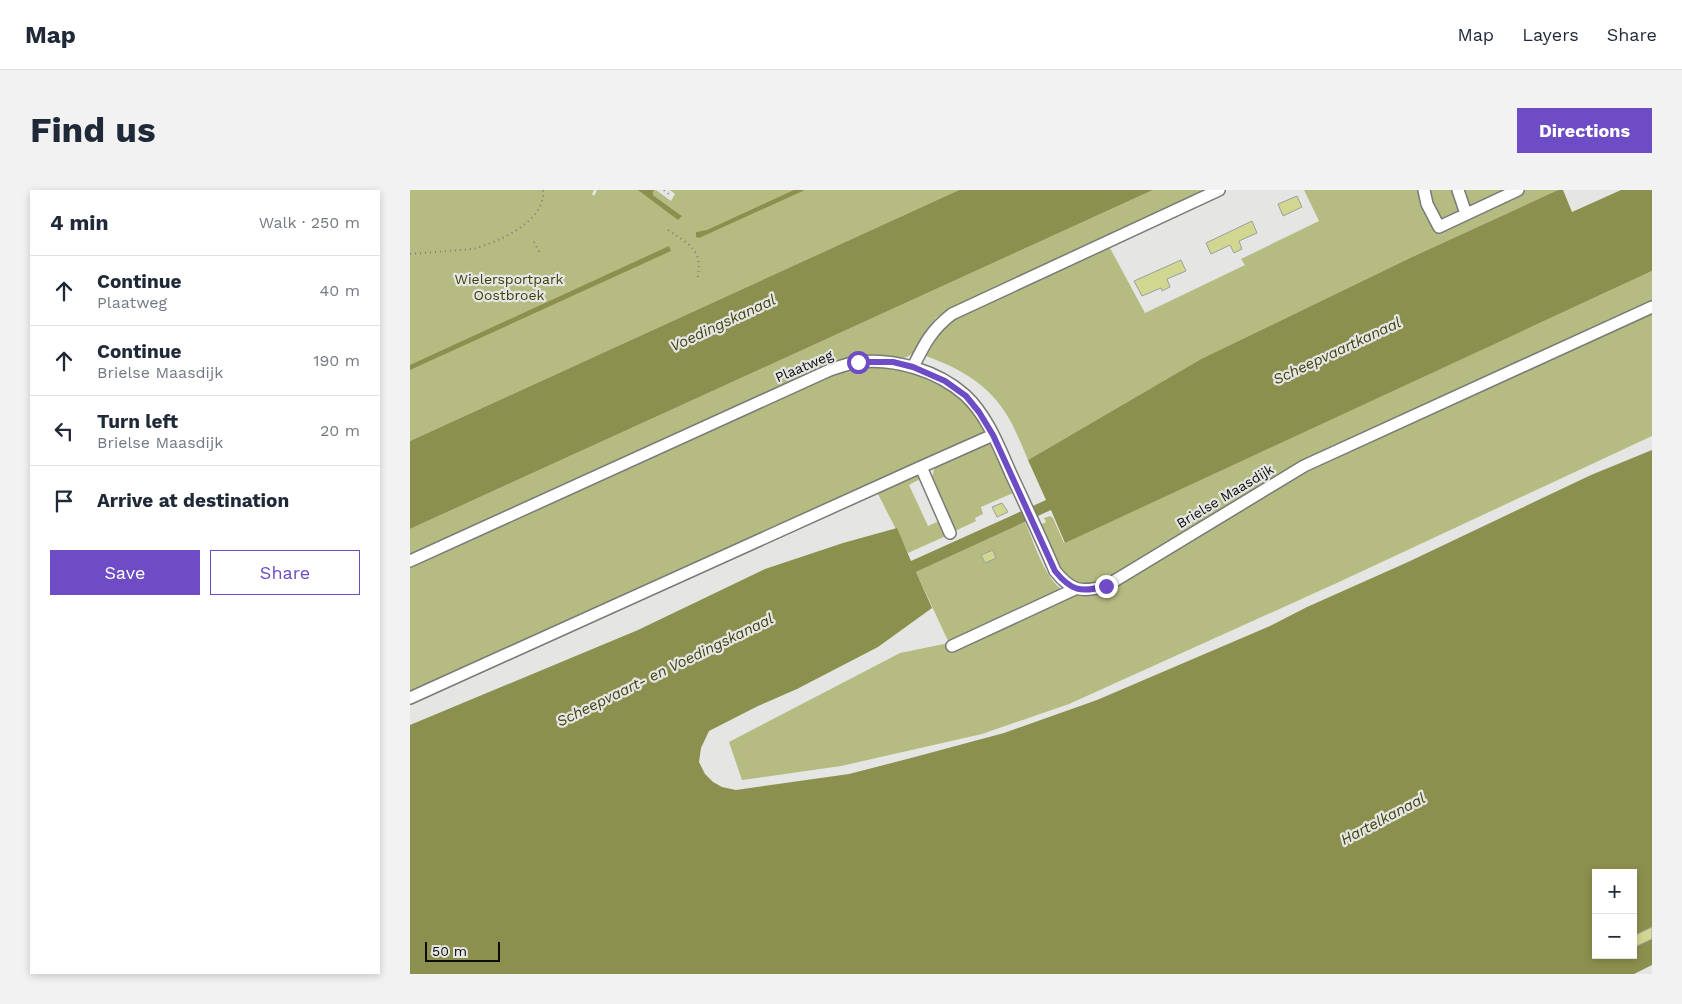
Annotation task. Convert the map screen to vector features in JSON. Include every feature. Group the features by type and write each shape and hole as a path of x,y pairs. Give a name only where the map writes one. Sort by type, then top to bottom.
{"street":[{"path":"1075,589 1064,582 1055,571 993,435 979,412 966,396 945,381 913,367 928,338 938,325 952,314 1219,190"},
{"path":"1424,190 1427,204 1439,227 1518,190"},
{"path":"1458,190 1466,214"},
{"name":"Brielse Maasdijk","path":"1075,589 1090,591 1106,586 1304,466 1652,307"},
{"name":"Plaatweg","path":"410,561 830,370 858,362 893,362 913,367"},
{"path":"410,698 993,435"},
{"path":"921,467 950,533"},
{"path":"952,646 1075,589"}],"path":[{"path":"410,254 473,249 514,232 525,225 538,209 544,194 543,190"},
{"path":"664,190 670,195"},
{"path":"668,230 690,245 698,254 700,268 697,280"},
{"path":"534,242 540,253"}],"green space":[{"name":"Wielersportpark Oostbroek","path":"410,190 594,190 592,194 594,196 597,190 641,190 681,215 653,195 653,192 656,190 671,201 675,194 670,190 959,190 410,441"},
{"path":"1153,190 1208,190 949,309 936,318 913,353 909,356 899,359 873,357 410,557 410,529"},
{"path":"1304,190 1558,190 1412,257 1201,359 1028,460 1014,428 996,400 976,381 965,374 926,356 943,327 954,320 1110,248 1145,313 1245,265 1241,259 1319,221"},
{"path":"1652,271 1652,302 1301,463 1102,581 1084,585 1073,581 1059,569 1049,552 1038,526 1046,522 1044,518 1050,516 1053,518 1064,543"},
{"path":"1652,312 1652,436 1339,582 1069,704 982,734 841,766 742,780 729,742 900,653 949,643 949,652 1076,593 1091,594 1275,487"},
{"path":"876,367 900,370 939,385 971,408 985,429 981,435 410,696 410,568 836,373 858,368"},
{"path":"986,442 991,445 1013,493 981,507 983,514 975,518 976,521 953,532 931,482 935,465"},
{"path":"918,472 922,478 909,485 928,526 941,520 948,535 908,553 877,492"},
{"path":"1025,522 1044,566 1060,588 1060,594 949,643 916,572"}],"water":[{"path":"638,190 655,190 653,195 682,216 678,220"},
{"path":"794,190 805,190 699,238 696,237 696,232 707,230"},
{"name":"Voedingskanaal","path":"959,190 1153,190 410,529 410,441"},
{"path":"1558,190 1563,190 1572,212 1621,190 1652,190 1652,271 1065,543 1051,510 916,572 932,608 878,647 797,689 709,731 701,748 699,762 705,774 722,787 736,790 849,774 1004,733 1097,700 1270,626 1591,475 1652,450 1652,965 1634,974 410,974 410,725 638,630 765,569 843,543 897,528 911,561 1046,500 1028,460 1201,359 1412,257"},
{"path":"669,246 671,251 410,370 410,365"}],"building":[{"path":"1297,196 1302,207 1283,216 1278,204"},
{"path":"1252,221 1257,233 1239,241 1242,249 1234,253 1230,245 1211,254 1206,243"},
{"path":"1181,260 1186,271 1167,279 1170,287 1162,291 1161,288 1142,296 1134,281"},
{"path":"1002,503 1008,512 997,517 992,507"},
{"path":"993,550 996,558 985,563 981,555"},
{"path":"1652,927 1652,939 1637,946 1637,934"}],"route":[{"path":"858,362 893,362 913,367 945,381 966,396 979,412 993,435 1055,571 1064,582 1075,589 1090,591 1106,586"}],"water label":[{"name":"Scheepvaartkanaal","path":"1337,351"},
{"name":"Scheepvaart- en Voedingskanaal","path":"665,670"},
{"name":"Hartelkanaal","path":"1383,819"}]}
